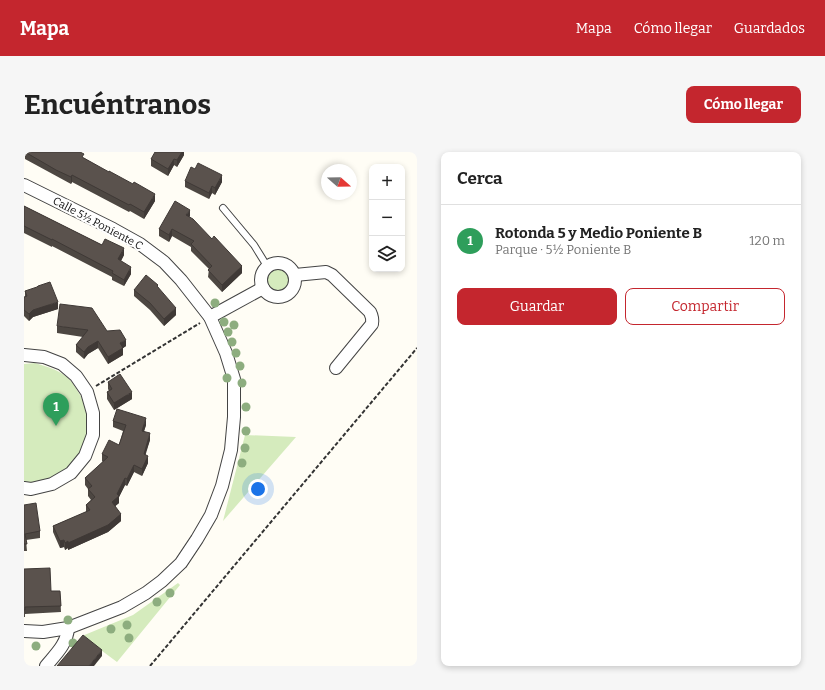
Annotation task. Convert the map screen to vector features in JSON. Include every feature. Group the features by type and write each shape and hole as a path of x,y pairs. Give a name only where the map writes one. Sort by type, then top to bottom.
{"street":[{"name":"Calle 5½ Poniente C","path":"24,185 113,229 140,244 164,262 181,280 210,317 226,353 234,379 234,410 231,450 222,486 211,514 181,563 162,581 146,593 122,607 68,628 43,632 24,631"},
{"path":"275,263 282,263 290,268 295,275 294,286 290,292 284,296 269,295 263,288 261,276 267,266 275,263"},
{"path":"295,275 326,272 332,275 372,315 372,324 336,368"},
{"path":"210,317 263,288"},
{"path":"24,355 44,357 62,364 76,376 87,392 94,413 93,435 85,456 71,472 52,484 31,489 24,488"},
{"path":"46,666 66,640 68,628"}],"lane":[{"path":"223,208 254,245 267,266"}],"path":[{"path":"87,392 210,317"},
{"path":"150,666 417,348"}],"green space":[{"path":"275,263 281,263 285,264 292,270 295,280 294,287 288,294 281,297 275,297 271,296 264,290 261,283 261,277 262,273 268,266"},
{"path":"35,363 58,371 72,382 84,403 87,417 87,431 77,458 68,468 56,477 42,482 24,484 24,364"},
{"path":"245,435 296,437 223,521"},
{"path":"178,583 180,585 117,662 82,636 133,615"}],"building":[{"path":"25,152 80,152 84,154 82,157 133,184 134,182 155,194 144,212 72,175 71,177 56,170"},
{"path":"155,152 182,152 177,160 174,159 168,169 151,159"},
{"path":"198,163 222,175 215,188 212,186 209,193 185,181 191,167 195,169"},
{"path":"175,201 190,210 186,215 193,219 212,239 214,236 242,266 222,285 208,270 212,266 191,244 194,241 172,229 169,235 159,229"},
{"path":"24,206 102,245 105,239 124,248 118,259 131,267 124,280 112,273 113,271 24,226"},
{"path":"146,275 158,285 157,286 176,308 164,319 150,303 134,290"},
{"path":"50,282 58,302 33,310 29,314 24,310 24,297 27,296 25,291"},
{"path":"60,304 92,308 107,331 120,330 126,340 120,343 123,348 108,357 98,341 88,347 84,352 76,345 88,330 57,326"},
{"path":"120,374 132,392 114,403 107,392 112,389 108,382"},
{"path":"117,409 146,418 142,431 150,433 144,454 148,456 142,469 134,465 117,494 119,496 112,502 121,514 108,525 68,543 68,541 65,543 64,540 60,541 53,526 90,510 86,505 95,497 88,489 92,486 85,478 108,457 102,454 109,440 119,445 126,425 113,421"},
{"path":"36,503 40,531 25,534 27,544 24,544 24,505"},
{"path":"50,568 51,591 60,591 61,606 25,607 24,610 24,569"},
{"path":"83,635 102,650 89,666 57,666"}],"place":[{"name":"Rotonda 5 y Medio Poniente B","path":"56,426"}]}
